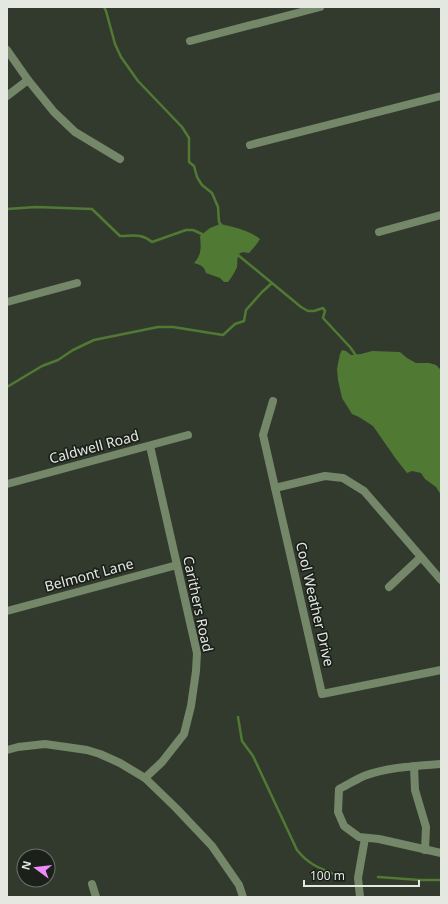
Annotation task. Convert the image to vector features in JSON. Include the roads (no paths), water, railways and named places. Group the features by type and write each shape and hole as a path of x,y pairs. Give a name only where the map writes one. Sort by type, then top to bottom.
{"street":[{"path":"190,41 320,7"},
{"path":"7,50 28,80 54,112 75,132 120,159"},
{"path":"7,96 28,80"},
{"path":"250,145 441,96"},
{"path":"379,232 441,215"},
{"path":"7,302 77,284"},
{"name":"Cool Weather Drive","path":"273,401 263,435 322,694 441,670"},
{"name":"Caldwell Road","path":"7,484 188,435"},
{"name":"Carithers Road","path":"145,778 162,762 184,734 191,706 197,653 150,446"},
{"path":"275,488 324,476 343,478 364,491 441,580"},
{"path":"389,587 421,557"},
{"name":"Belmont Lane","path":"7,611 177,565"},
{"path":"7,750 18,747 45,744 87,750 120,763 145,778 212,846 239,885 243,897"},
{"path":"441,764 414,766 364,776 339,789 338,812 344,826 359,837 379,839 441,853"},
{"path":"414,766 415,790 426,826 425,850"},
{"path":"360,897 358,878 366,838"},
{"path":"92,884 96,897"}],"waterway":[{"path":"104,7 115,44 121,57 138,81 182,127 189,138 189,162 194,166 197,177 202,185 212,193 218,207 219,222 222,226"},
{"path":"7,209 36,207 92,209 120,236 140,236 152,242 186,230 193,230 204,235"},
{"path":"237,256 238,255 301,307 308,311 323,308 325,311 323,318 350,347 357,357"},
{"path":"7,387 42,366 58,360 73,350 94,340 158,327 173,327 223,335 235,324 244,321 246,310 272,283"},
{"path":"238,717 242,741 253,756 297,850 306,860 339,876"},
{"path":"378,877 441,880"}]}
